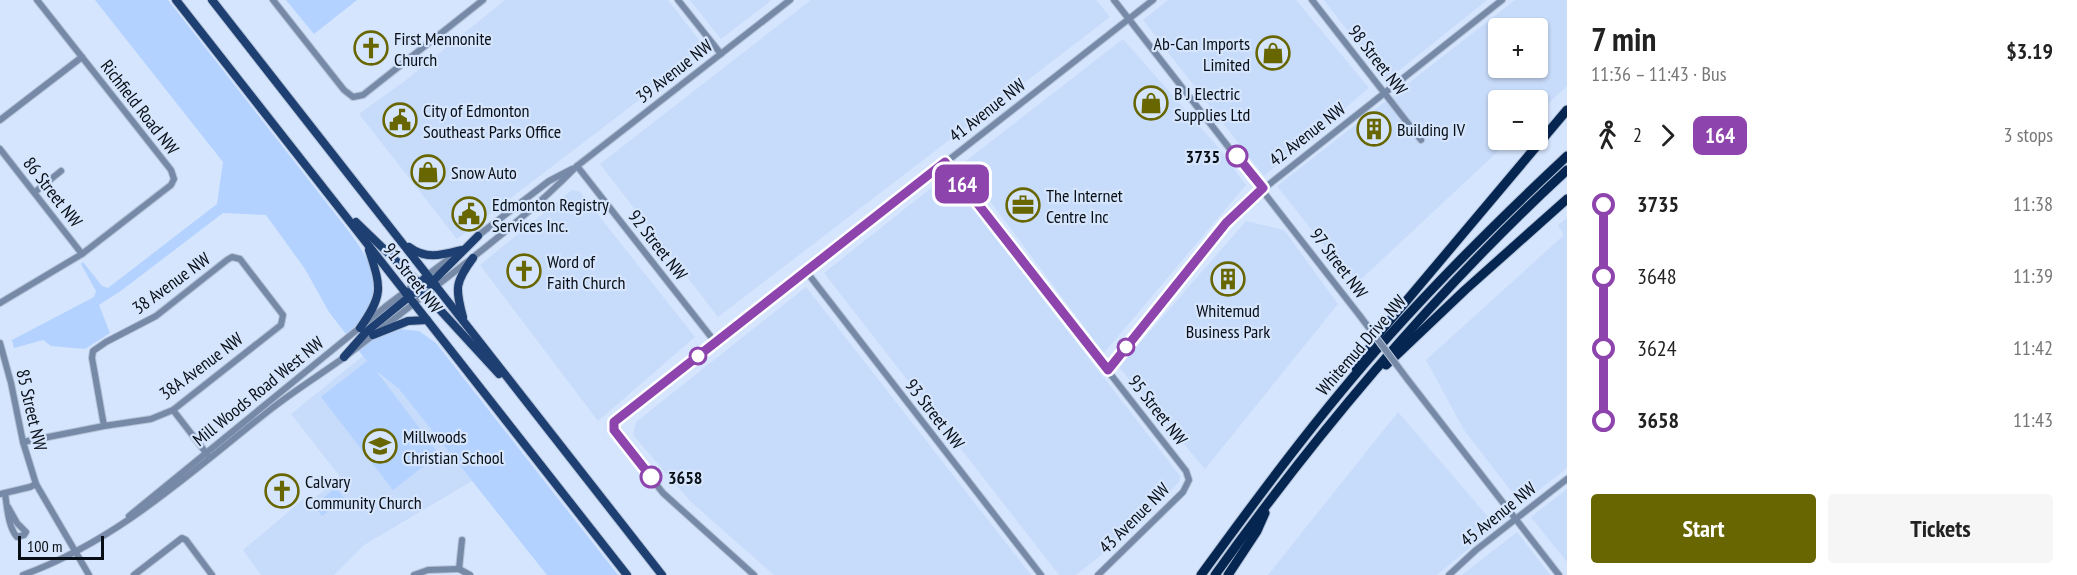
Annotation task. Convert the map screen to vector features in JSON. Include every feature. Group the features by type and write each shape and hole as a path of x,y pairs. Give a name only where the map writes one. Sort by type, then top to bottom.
{"highway":[{"path":"1338,395 1381,331 1567,110"},
{"name":"Whitemud Drive NW","path":"1201,575 1277,471 1338,395 1410,313 1515,205 1567,156"},
{"name":"Whitemud Drive NW","path":"1215,575 1272,498 1367,379 1455,282 1567,170"},
{"path":"1367,379 1388,364 1472,283 1567,199"},
{"path":"1228,575 1257,531 1272,498"}],"main road":[{"name":"91 Street NW","path":"176,0 367,243 414,296 427,320 627,575"},
{"name":"91 Street NW","path":"212,0 427,274"},
{"name":"91 Street NW","path":"324,189 464,321 662,575"},
{"path":"344,357 366,332 414,296 478,236"},
{"path":"399,239 426,256 439,256 461,250"},
{"path":"360,328 373,310 379,289 377,273 367,243"},
{"path":"464,321 457,297 457,285 473,258"},
{"path":"427,274 427,284"},
{"path":"414,296 533,411"},
{"path":"373,335 412,320 427,320"}],"street":[{"name":"Richfield Road NW","path":"0,303 82,254 171,185 174,178 171,171 37,0"},
{"path":"273,0 344,90 353,97 363,94 483,0"},
{"path":"678,0 720,54"},
{"name":"39 Avenue NW","path":"427,284 473,258 557,187 577,166 790,0"},
{"name":"97 Street NW","path":"1114,0 1263,188 1559,575"},
{"name":"41 Avenue NW","path":"754,575 663,493 617,435 614,422 1153,0"},
{"name":"98 Street NW","path":"1312,0 1421,140"},
{"name":"42 Avenue NW","path":"1108,370 1226,223 1263,188 1502,0"},
{"path":"0,120 82,57"},
{"name":"86 Street NW","path":"0,149 82,254"},
{"name":"95 Street NW","path":"945,162 1186,471 1189,480"},
{"name":"39 Avenue NW","path":"427,274 549,181 577,166"},
{"name":"92 Street NW","path":"577,166 716,342"},
{"path":"35,192 61,171"},
{"name":"38 Avenue NW","path":"104,426 92,358 93,351 156,316 227,260 232,257 236,258"},
{"name":"38A Avenue NW","path":"23,442 151,419 173,410 280,325 283,319 281,312 243,263 236,258"},
{"name":"93 Street NW","path":"806,271 1041,575"},
{"name":"Mill Woods Road West NW","path":"23,575 76,553 137,515 211,459 272,408 373,335 427,284"},
{"name":"Mill Woods Road West NW","path":"110,532 360,328 414,296"},
{"name":"85 Street NW","path":"0,343 23,442 36,484 89,575"},
{"path":"173,410 211,459"},
{"name":"45 Avenue NW","path":"1449,575 1567,478"},
{"name":"43 Avenue NW","path":"1098,575 1183,492 1189,480"},
{"path":"3,493 36,484"},
{"path":"0,486 8,507"},
{"path":"134,575 182,538 186,540 212,575"},
{"path":"459,568 462,540"},
{"path":"414,575 428,570 459,568 470,575"}],"shaded area":[{"path":"95,0 168,0 347,229 366,257 375,283 374,295 369,308 360,321 346,334 329,312 305,269 266,215 223,213 99,305 110,333 85,349 51,346 43,340 14,348 12,340 94,297 96,291 81,264 83,262 102,286 108,288 217,204 223,162"},
{"path":"286,0 357,0 314,34"},
{"path":"505,0 668,0 706,49 457,239 359,114 406,80"},
{"path":"690,0 772,0 721,39"},
{"path":"811,0 1096,0 1110,17 718,317 600,164"},
{"path":"1168,0 1296,0 1369,88 1264,176 1143,20"},
{"path":"1324,0 1487,0 1386,81"},
{"path":"1515,0 1567,0 1567,86 1548,104 1548,90 1488,90 1488,150 1499,150 1355,285 1277,186 1488,21 1488,78 1548,78 1548,18 1492,18"},
{"path":"1123,39 1217,146 1246,185 1104,353 962,164"},
{"path":"945,177 949,178 1180,476 1179,482 1125,536 1076,575 1059,575 824,273"},
{"path":"572,190 580,192 695,337 598,421 480,265"},
{"path":"1567,218 1567,468 1521,504 1464,430 1426,360 1564,235 1558,225"},
{"path":"1246,221 1284,230 1338,304 1205,469 1119,367"},
{"path":"806,287 1031,575 774,575 690,501 633,435 636,422"},
{"path":"399,329 419,331 436,343 618,575 547,575 399,389 377,372 439,454 393,490 321,397 367,361 358,350 374,338"},
{"name":"Millwoods Christian School","path":"363,356 375,372 399,389 472,481 364,545 334,575 261,575 243,550 306,497 310,501 341,478 291,414"},
{"path":"1398,412 1496,526 1437,575 1268,575"},
{"path":"336,488 344,498 322,516 314,505"},
{"path":"1567,489 1567,562 1531,517"},
{"path":"1517,532 1550,575 1462,575"}],"bus line":[{"name":"164","path":"651,477 614,430 614,422 945,162 1108,370 1226,223 1263,188 1237,156"}],"place":[{"name":"First Mennonite Church","path":"371,48"},
{"name":"Ab-Can Imports Limited","path":"1273,53"},
{"name":"B J Electric Supplies Ltd","path":"1151,103"},
{"name":"City of Edmonton Southeast Parks Office","path":"400,120"},
{"name":"Building IV","path":"1374,129"},
{"name":"3735","path":"1237,156"},
{"name":"Snow Auto","path":"428,172"},
{"name":"The Internet Centre Inc","path":"1023,205"},
{"name":"Edmonton Registry Services Inc.","path":"469,214"},
{"name":"Word of Faith Church","path":"524,271"},
{"name":"Whitemud Business Park","path":"1228,279"},
{"name":"Millwoods Christian School","path":"380,446"},
{"name":"3658","path":"651,477"},
{"name":"Calvary Community Church","path":"282,491"}]}
